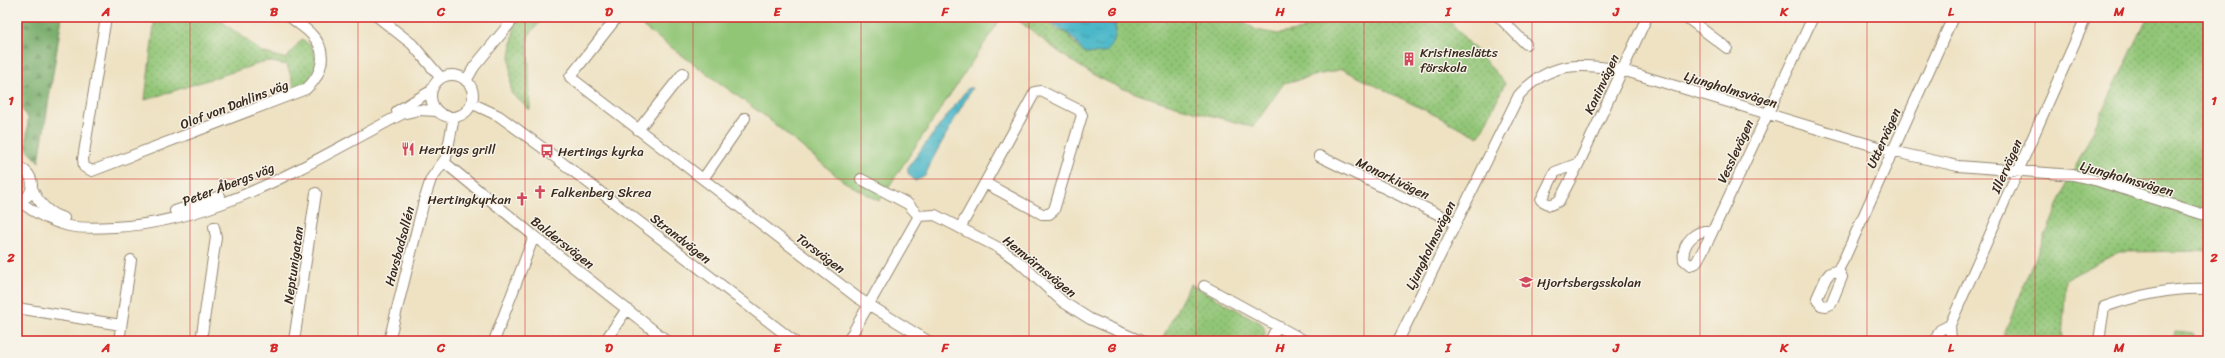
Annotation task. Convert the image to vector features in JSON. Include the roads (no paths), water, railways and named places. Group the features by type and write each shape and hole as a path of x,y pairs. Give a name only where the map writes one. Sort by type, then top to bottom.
{"street":[{"name":"Olof von Dahlins väg","path":"106,17 83,159 83,163 87,170 98,170 306,89 318,76 322,66 322,56 312,35 290,17"},
{"path":"378,17 412,44 441,78"},
{"path":"466,81 474,67 515,17"},
{"path":"1499,17 1526,44"},
{"name":"Kaninvägen","path":"1579,163 1647,17"},
{"path":"1686,17 1727,48"},
{"name":"Vesslevägen","path":"1712,230 1813,17"},
{"name":"Uttervägen","path":"1838,270 1953,17"},
{"name":"Illervägen","path":"1951,341 1950,325 2086,17"},
{"name":"Torsvägen","path":"615,20 570,78 868,305 928,341"},
{"name":"Ljungholmsvägen","path":"1398,341 1519,95 1525,88 1541,76 1561,67 1596,66 1622,70 1891,151 1958,166 2073,175 2098,181 2208,216"},
{"path":"638,130 683,73"},
{"path":"454,75 466,81 472,90 471,103 466,111 454,116 445,116 437,111 431,101 431,91 435,84 441,78 454,75"},
{"name":"Peter Åbergs väg","path":"17,167 29,174 32,188 37,198 48,210 68,220 127,221 172,212 238,190 288,169 431,91"},
{"path":"960,228 1035,92 1041,91 1079,110 1082,116 1054,210 1048,214 1042,214 985,183"},
{"name":"Strandvägen","path":"471,103 499,116 548,151 794,341"},
{"name":"Peter Åbergs väg","path":"32,188 28,196 19,202 48,219 70,226 107,228 159,222 229,200 272,182 402,114 419,110 437,111"},
{"path":"444,162 448,151 454,116"},
{"path":"703,179 745,118"},
{"name":"Monarkivägen","path":"1318,156 1456,223"},
{"name":"Baldersvägen","path":"444,162 534,236 667,341"},
{"name":"Havsbadsallén","path":"389,341 424,201 431,179 444,162"},
{"path":"848,341 918,216 908,204 861,179"},
{"name":"Neptunigatan","path":"294,341 316,193"},
{"name":"Hemvärnsvägen","path":"918,216 935,215 1009,255 1063,302 1083,315 1117,332 1141,341"},
{"path":"201,341 216,237 214,227"},
{"path":"494,341 534,236"},
{"path":"119,341 131,260"},
{"path":"1204,286 1305,341"},
{"path":"2099,341 2104,307 2122,301 2171,290 2208,289"},
{"path":"17,308 121,325"},
{"path":"605,341 626,309"},
{"name":"Illervägen","path":"1935,341 1940,330 1950,325"},
{"path":"1270,341 1277,327"}],"water":[{"path":"17,17 26,17 20,28 20,50 17,51"},
{"path":"1045,17 1086,17 1101,21 1118,17 1115,21 1114,42 1106,52 1084,52 1067,33 1053,25"},
{"path":"968,88 972,88 933,158 925,176 915,181 908,173 908,167"}],"place":[{"name":"Kristineslätts förskola","path":"1409,59"},
{"name":"Hertings grill","path":"408,149"},
{"name":"Hertings kyrka","path":"547,151"},
{"name":"Falkenberg Skrea","path":"540,192"},
{"name":"Hertingkyrkan","path":"522,199"},
{"name":"Hjortsbergsskolan","path":"1526,282"}]}
